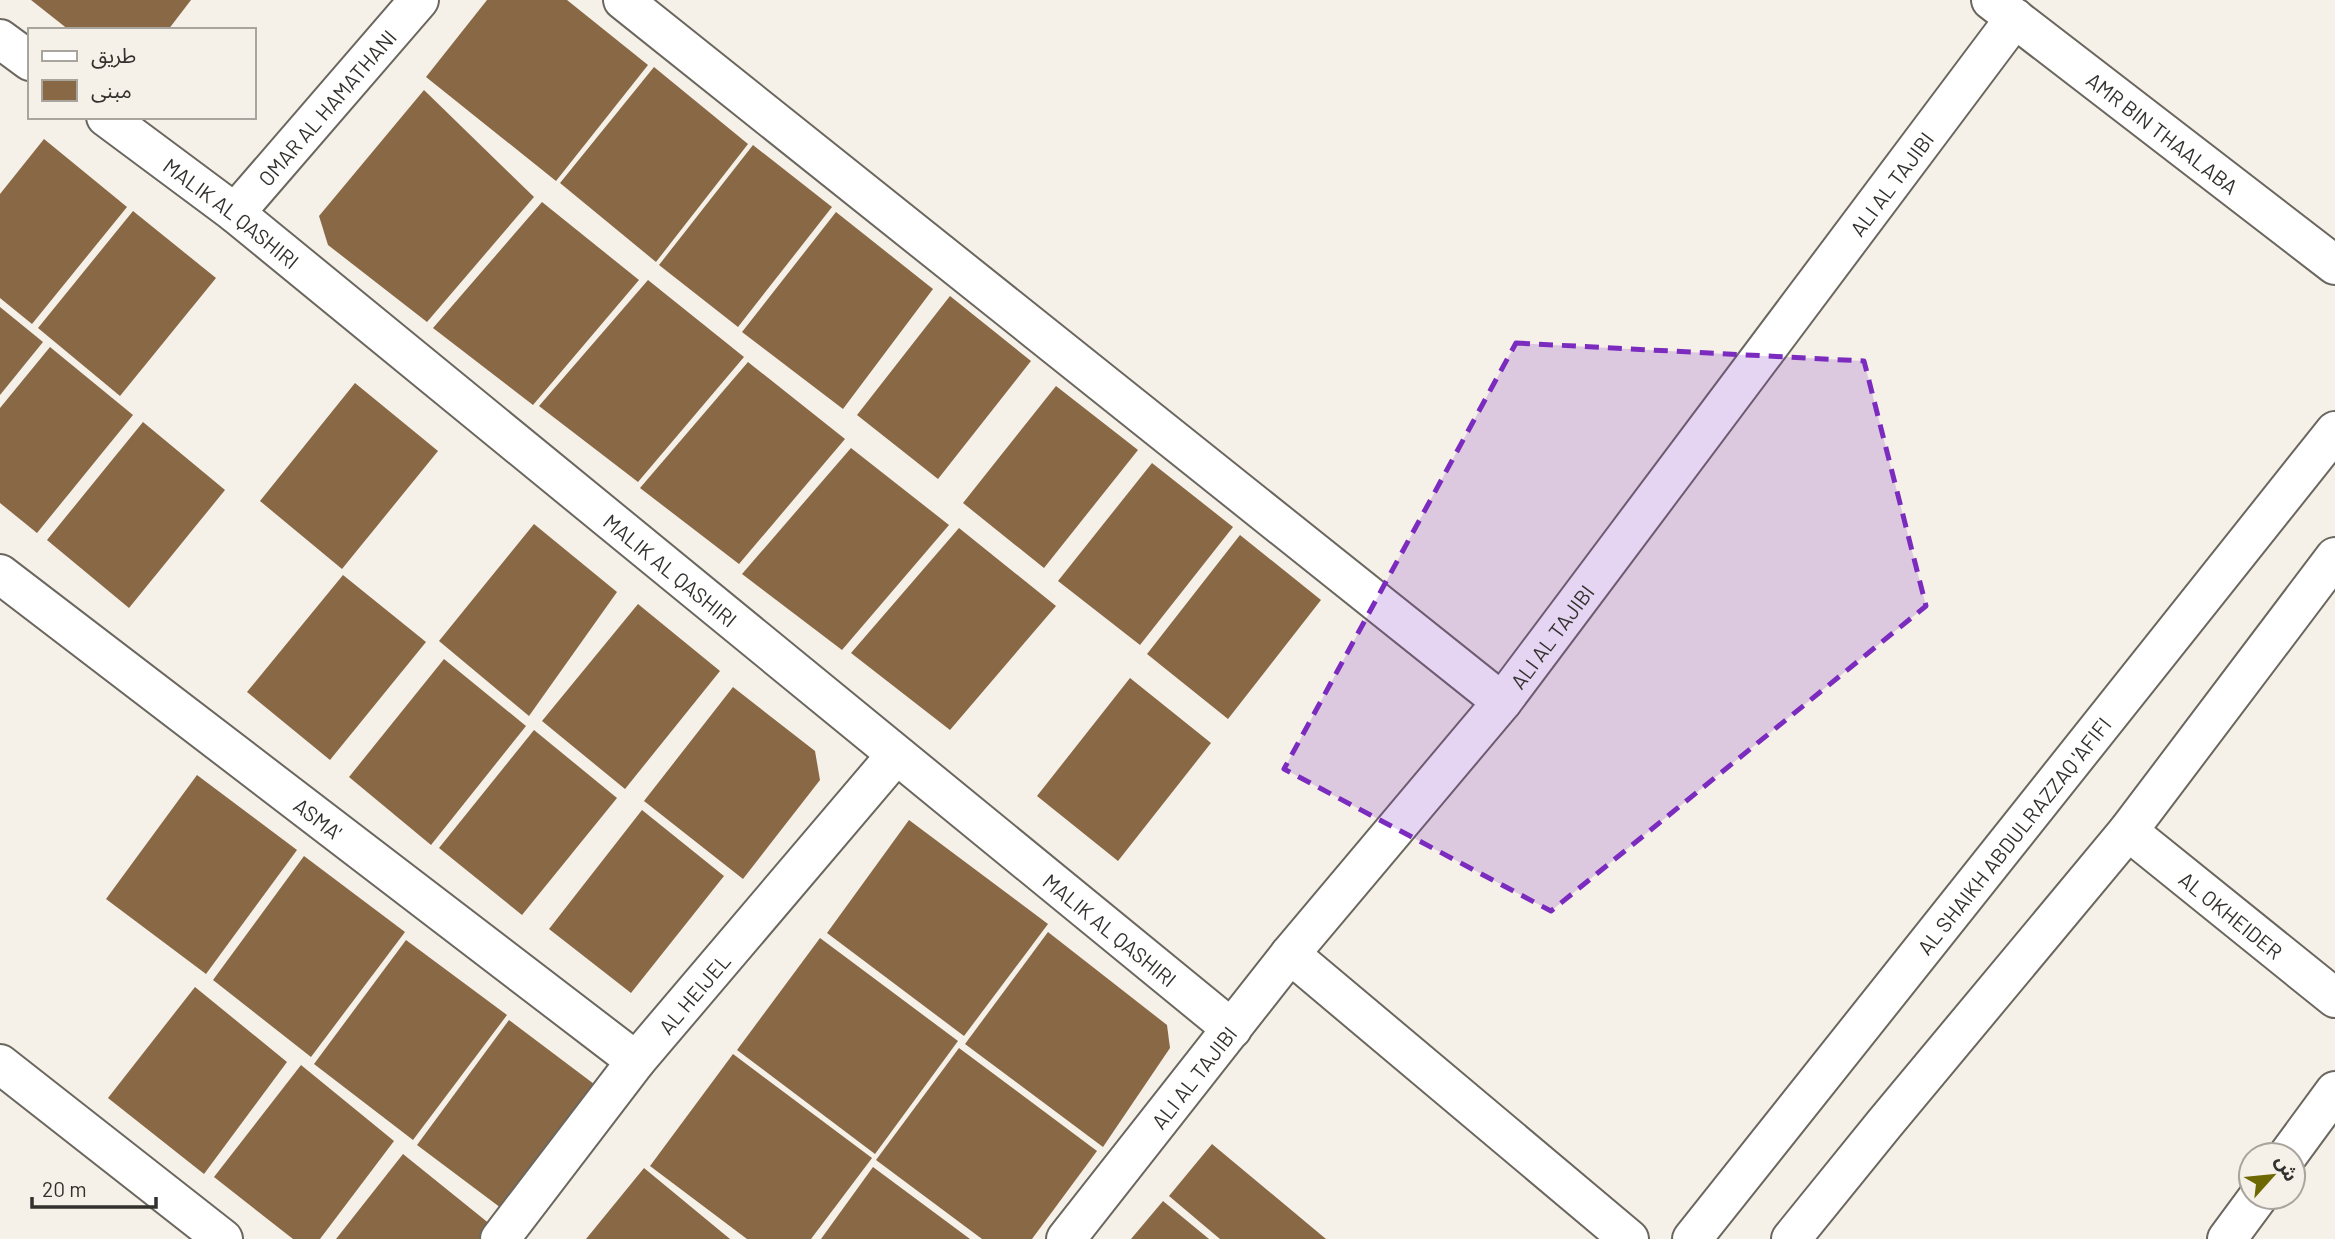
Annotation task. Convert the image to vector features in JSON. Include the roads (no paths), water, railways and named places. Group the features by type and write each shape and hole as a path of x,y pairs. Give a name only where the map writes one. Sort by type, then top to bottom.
{"street":[{"name":"OMAR AL HAMATHANI","path":"235,213 418,0"},
{"path":"623,0 1502,702"},
{"name":"ALI AL TAJIBI","path":"1066,1239 1290,954 1502,702 2003,9"},
{"name":"AMR BIN THAALABA","path":"2003,9 2335,265"},
{"path":"0,39 28,60"},
{"name":"MALIK AL QASHIRI","path":"109,119 235,213 1232,1030"},
{"name":"AL SHAIKH ABDULRAZZAQ 'AFIFI","path":"1692,1239 2335,431"},
{"path":"1791,1239 2128,831 2335,557"},
{"name":"ASMA'","path":"0,574 636,1061"},
{"name":"AL HEIJEL","path":"500,1239 636,1061 896,755"},
{"name":"AL OKHEIDER","path":"2128,831 2335,998"},
{"path":"1290,954 1629,1239"},
{"path":"0,1064 223,1239"},
{"path":"2298,1141 2335,1091"},
{"path":"2227,1239 2248,1211"}]}
